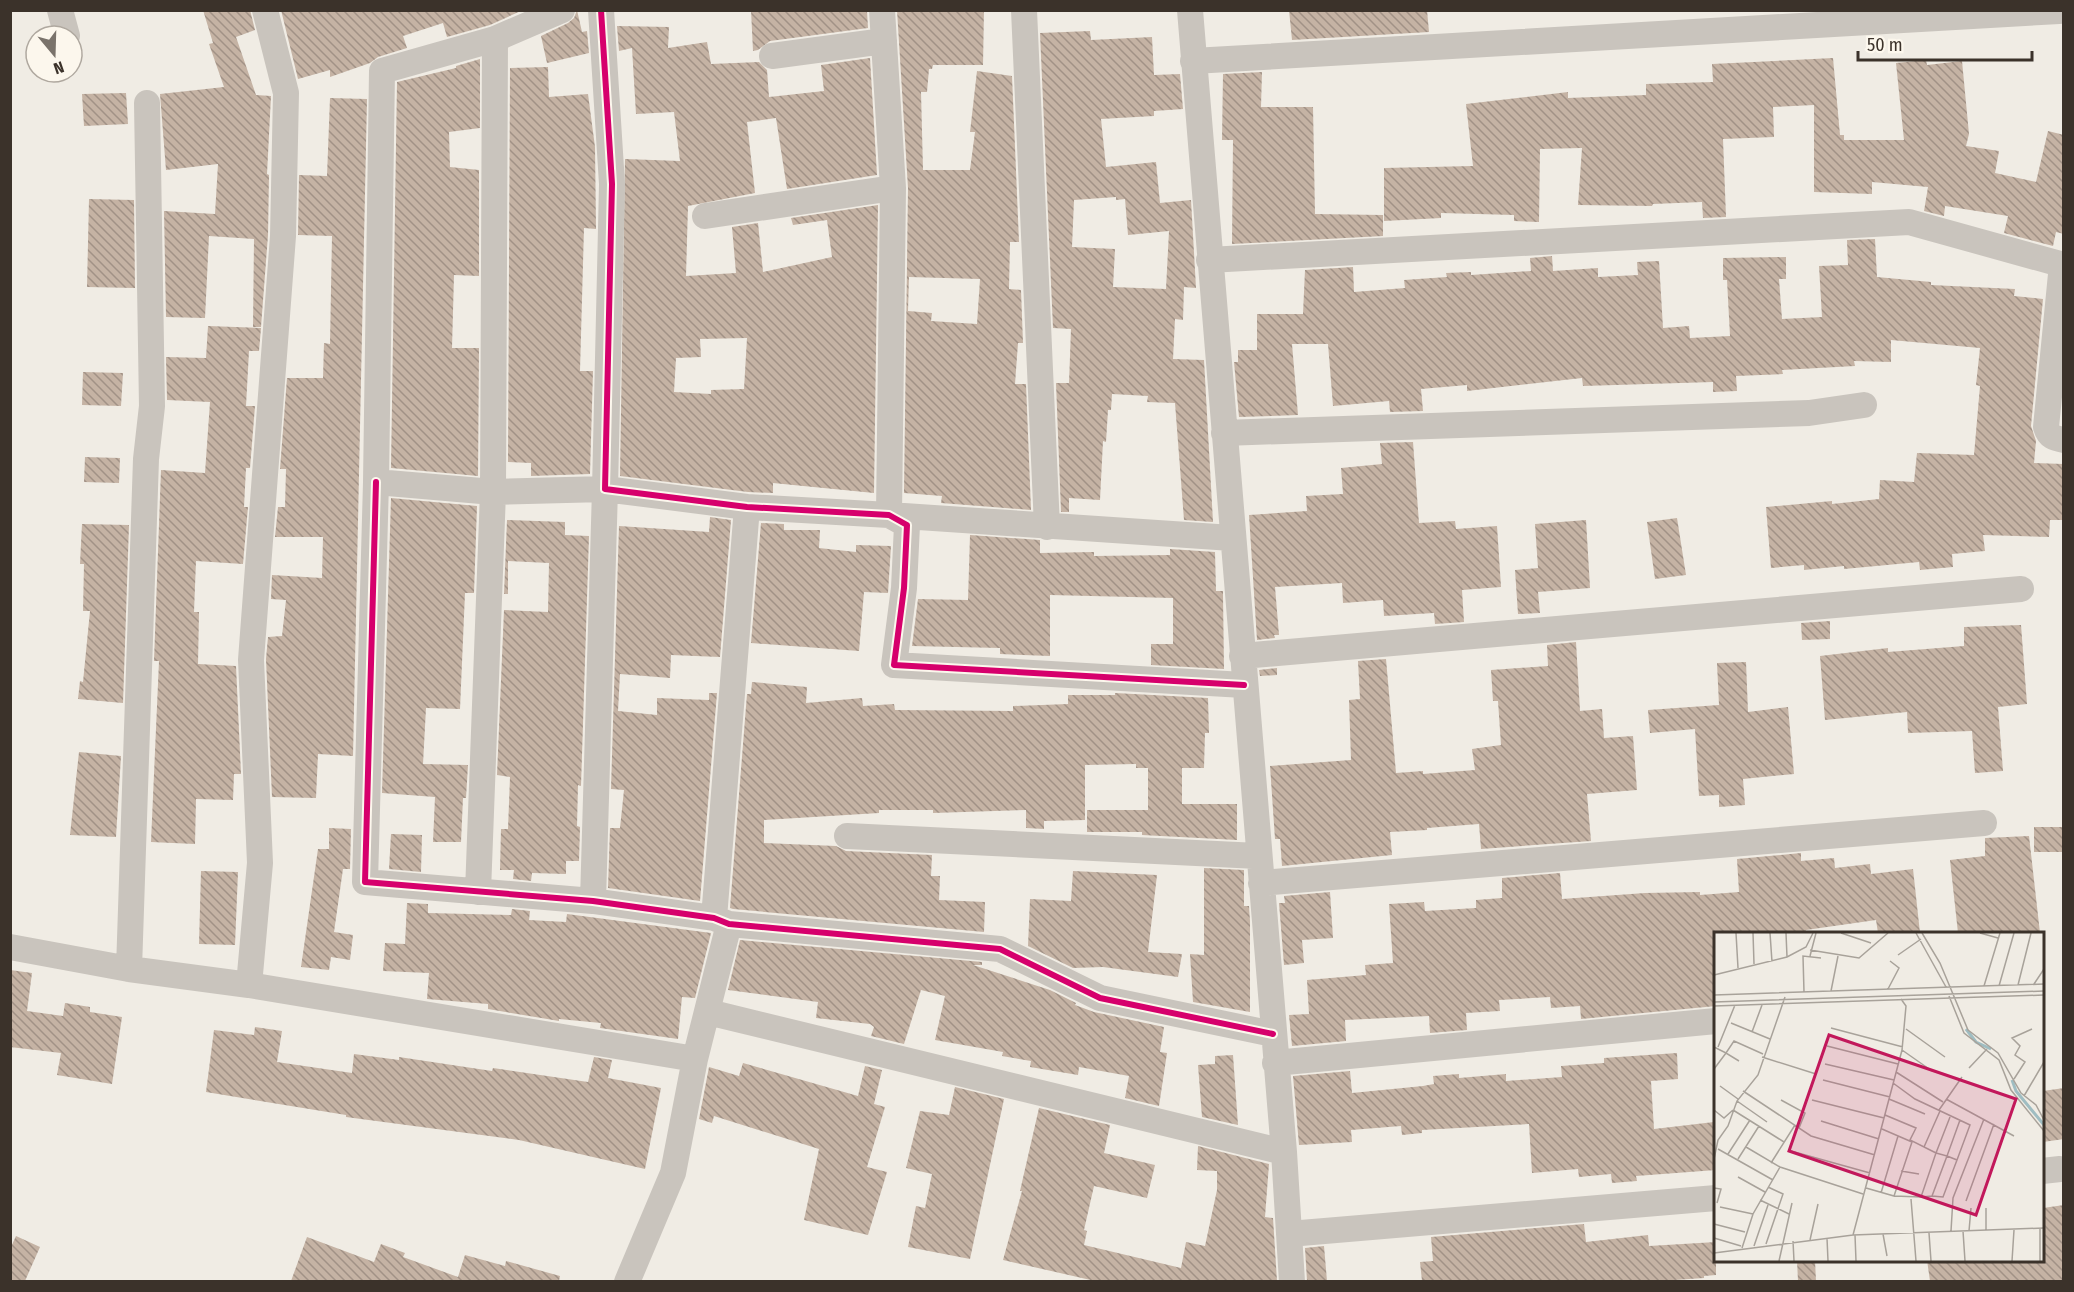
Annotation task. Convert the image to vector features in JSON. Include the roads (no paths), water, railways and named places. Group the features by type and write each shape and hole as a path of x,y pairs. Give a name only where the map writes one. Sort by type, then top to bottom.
{"street":[{"path":"249,985 260,863 251,660 283,236 286,93 265,10"},
{"path":"562,10 495,39 382,71 376,482 365,882 593,902 722,921 1000,950 1100,998 1273,1034"},
{"path":"593,902 612,184 601,10"},
{"path":"882,10 892,188 889,515"},
{"path":"1024,10 1047,527"},
{"path":"1190,10 1192,61 1284,1152 1292,1281"},
{"path":"1192,61 2059,11"},
{"path":"478,892 493,492 495,39"},
{"path":"772,56 884,41"},
{"path":"129,969 146,459 152,406 147,103"},
{"path":"705,216 892,188"},
{"path":"1209,260 1909,222 2063,264 2046,427 2048,434 2053,438 2064,440"},
{"path":"1224,433 1809,413 1864,405"},
{"path":"376,482 493,492 605,489 747,507 1232,538"},
{"path":"627,1281 673,1173 695,1059 708,1011 722,921 747,507"},
{"path":"889,515 907,525 904,588 894,665 1244,685"},
{"path":"1242,656 2021,589"},
{"path":"1261,883 1984,823"},
{"path":"847,836 1258,856"},
{"path":"10,947 129,969 249,985 695,1059"},
{"path":"708,1011 1284,1152"},
{"path":"1275,1063 1714,1021"},
{"path":"1289,1234 1714,1198"}]}
